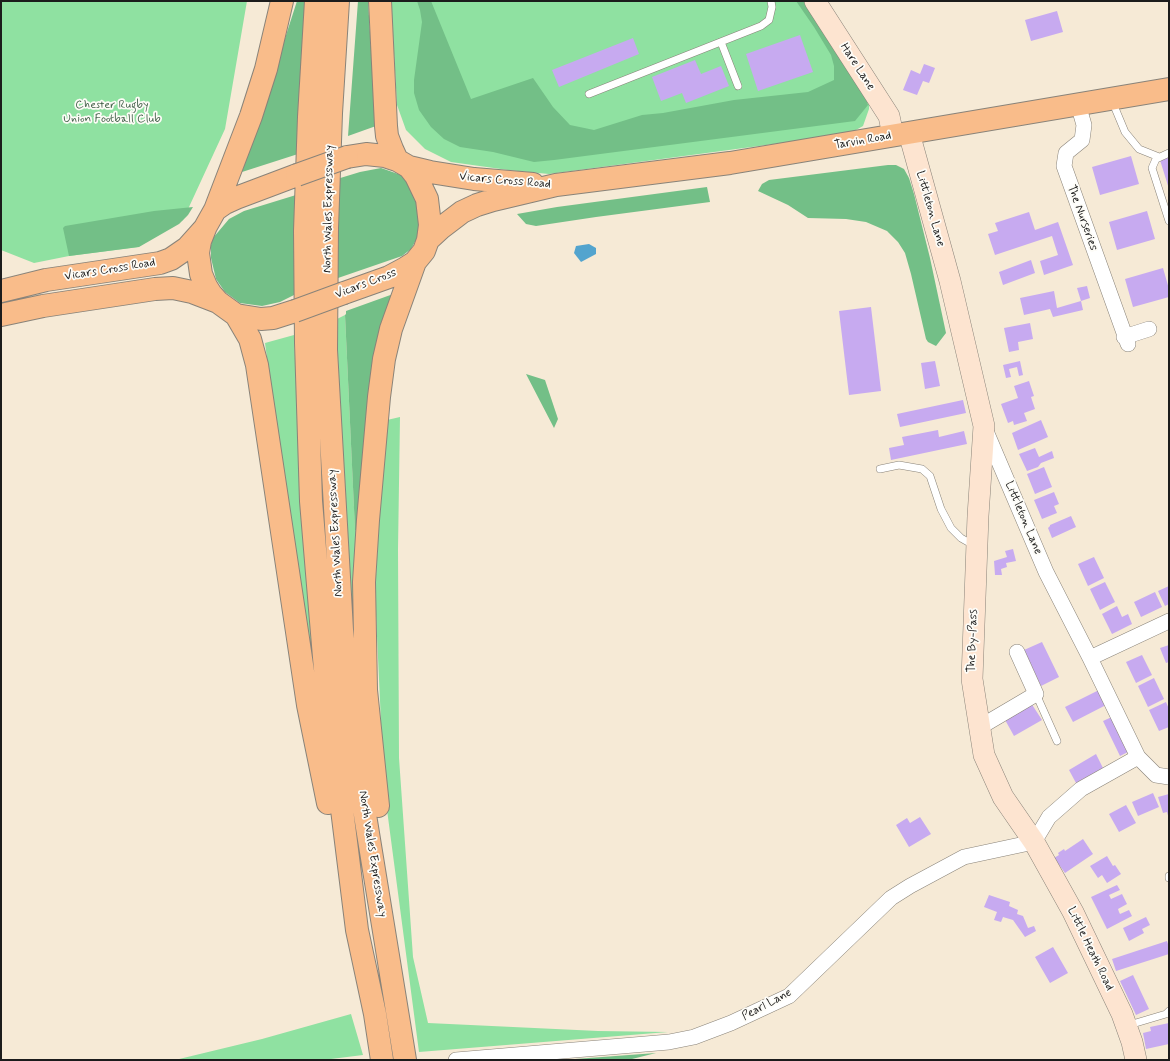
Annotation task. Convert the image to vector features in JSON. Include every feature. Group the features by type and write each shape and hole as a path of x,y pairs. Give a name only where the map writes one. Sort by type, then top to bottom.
{"highway":[{"name":"Vicars Cross","path":"282,1 266,69 253,110 211,218 200,241 199,263 201,274 206,286 218,302 236,315 261,319 273,318 295,311 389,276 415,262 424,251 428,240 430,225 427,199 416,176 392,149 387,136 380,1"},
{"name":"North Wales Expressway","path":"316,1 308,117 305,231 310,501 326,681 357,930 375,1014 382,1060"},
{"name":"North Wales Expressway","path":"338,1 331,113 327,228 326,350 342,630 358,772 405,1060"},
{"name":"Tarvin Road","path":"556,185 730,163 1169,89"},
{"path":"211,218 225,202 347,157 366,154 385,156 403,163"},
{"name":"Vicars Cross Road","path":"403,163 430,172 474,179 556,185"},
{"name":"Vicars Cross Road","path":"428,240 462,212 477,205 556,185"},
{"name":"Vicars Cross Road","path":"8,286 160,263 171,259 187,248 197,238 211,218"},
{"path":"386,947 384,867 366,690 364,582 379,397 384,359 391,329 415,262"},
{"name":"Vicars Cross Road","path":"1,315 43,306 155,289 173,288 192,292 218,302"},
{"path":"1,323 20,314 43,306"},
{"path":"236,315 250,339 257,365 308,705 336,843 357,930"}],"street":[{"name":"Hare Lane","path":"815,1 901,134"},
{"name":"The Nurseries","path":"1078,104 1084,125 1082,140 1066,153 1064,166 1126,340 1149,329"},
{"name":"Littleton Lane","path":"901,134 950,282 984,426 1046,572 1138,757 1156,775 1169,777"},
{"name":"The By-Pass","path":"984,426 977,547 972,679 984,755 1003,797 1034,842"},
{"path":"1090,658 1169,621"},
{"path":"980,727 1036,694 1017,652"},
{"path":"1034,842 1049,817 1081,789 1138,757"},
{"name":"Little Heath Road","path":"1034,842 1073,912 1127,1025 1136,1060"},
{"name":"Pearl Lane","path":"456,1060 669,1042 694,1038 731,1023 789,996 891,898 910,886 964,857 1034,842"}],"lane":[{"path":"589,94 761,26 769,20 772,7 771,1"},
{"path":"721,42 738,86"},
{"path":"1113,99 1114,108 1125,132 1139,149 1159,157"},
{"path":"1169,154 1159,157 1153,162 1152,171 1169,221"},
{"path":"880,469 899,465 922,469 930,476 942,509 951,528 961,538 977,547"},
{"path":"1036,694 1057,741"},
{"path":"1127,1025 1169,1012"}],"green space":[{"name":"Chester Rugby Union Football Club","path":"1,1 247,1 225,129 183,220 138,247 69,256 34,263 1,250"},
{"path":"297,1 307,1 298,154 242,172"},
{"path":"358,1 368,1 376,126 348,136"},
{"path":"391,1 809,1 869,94 869,109 863,126 849,134 549,174 451,162 425,149 406,130 397,105"},
{"path":"417,1 431,1 471,99 533,78 553,107 570,125 594,130 642,115 663,113 734,100 808,92 834,80 834,66 831,55 796,1 807,1 859,80 868,105 855,121 554,160 534,162 493,152 460,147 444,139 431,127 419,110 414,93 414,80 422,22"},
{"path":"896,165 904,169 909,178 914,194 930,258 946,333 936,346 928,342 926,339 905,253 898,242 887,231 866,222 846,219 808,218 788,205 758,191 762,184 769,180"},
{"path":"381,168 401,175 407,180 416,193 419,230 416,240 411,249 402,256 338,278 337,179 360,172"},
{"path":"707,187 710,202 536,226 526,224 517,214 557,207"},
{"path":"296,195 294,295 280,302 262,306 240,303 225,292 216,279 211,258 211,245 213,238 229,219 244,211"},
{"path":"193,207 188,215 179,224 139,247 69,256 63,228 65,226 154,211"},
{"path":"396,293 359,530 355,530 345,315 346,311"},
{"path":"345,315 355,529 359,530 358,709 341,474 337,319"},
{"path":"294,335 300,478 320,699 313,700 265,343"},
{"path":"526,374 545,380 558,419 554,428"},
{"path":"400,417 398,549 399,758 413,957 428,1023 598,1031 668,1032 419,1052 384,787 375,593 381,484 387,420"},
{"path":"351,1014 363,1055 323,1060 175,1060 262,1039"},
{"path":"656,1053 628,1060 562,1060"}],"water":[{"path":"589,244 596,248 596,254 581,262 574,253 576,246"}],"building":[{"path":"1057,11 1063,32 1031,41 1025,20"},
{"path":"800,35 813,72 758,91 746,54"},
{"path":"633,38 639,54 559,87 552,70"},
{"path":"695,60 701,74 721,66 729,86 686,103 682,93 661,101 652,77"},
{"path":"924,64 935,68 929,83 923,81 917,95 903,90 911,70 920,74"},
{"path":"1131,156 1139,184 1100,195 1092,167"},
{"path":"1169,157 1169,189 1160,160"},
{"path":"1147,211 1155,239 1117,250 1109,222"},
{"path":"1029,212 1035,230 1058,222 1073,265 1044,275 1040,261 1058,255 1052,236 995,255 988,234 998,231 995,223"},
{"path":"1031,260 1035,273 1003,285 999,272"},
{"path":"1163,268 1169,289 1169,297 1133,307 1125,279"},
{"path":"1087,286 1090,298 1081,301 1077,288"},
{"path":"1054,291 1057,308 1081,301 1083,310 1053,317 1050,309 1024,315 1020,298"},
{"path":"871,307 881,391 849,395 839,311"},
{"path":"1030,323 1033,339 1018,342 1019,350 1009,352 1004,328"},
{"path":"935,361 940,386 925,389 921,363"},
{"path":"1020,361 1023,375 1019,376 1017,367 1009,369 1011,377 1006,378 1003,365"},
{"path":"1029,381 1034,396 1031,397 1035,409 1024,413 1027,421 1014,425 1013,421 1008,423 1001,404 1018,398 1014,386"},
{"path":"963,400 966,413 900,427 897,414"},
{"path":"1041,420 1048,437 1018,450 1012,433"},
{"path":"938,430 939,437 964,431 967,444 891,460 889,448 904,445 902,437"},
{"path":"1035,448 1039,457 1052,451 1054,458 1027,471 1019,454"},
{"path":"1044,467 1052,487 1035,494 1027,474"},
{"path":"1054,492 1059,504 1054,506 1057,513 1042,519 1034,500"},
{"path":"1071,516 1076,527 1052,538 1048,528 1050,525"},
{"path":"1013,549 1016,561 1006,563 1007,567 1001,569 1002,575 995,575 994,561 1007,557 1005,551"},
{"path":"1094,557 1104,578 1088,586 1078,564"},
{"path":"1105,582 1115,602 1100,610 1090,589"},
{"path":"1169,586 1169,604 1165,606 1158,591"},
{"path":"1155,592 1162,607 1141,617 1134,602"},
{"path":"1117,606 1122,617 1128,614 1132,624 1112,634 1102,614"},
{"path":"1042,642 1059,677 1041,686 1024,650"},
{"path":"1169,645 1169,662 1166,663 1160,648"},
{"path":"1142,655 1152,675 1136,683 1126,662"},
{"path":"1154,678 1164,699 1148,707 1138,686"},
{"path":"1101,689 1108,704 1073,722 1065,707"},
{"path":"1166,702 1169,709 1169,727 1159,731 1149,710"},
{"path":"1031,703 1042,720 1014,736 1004,718"},
{"path":"1114,716 1130,751 1120,756 1103,721"},
{"path":"1096,754 1103,768 1076,783 1069,770"},
{"path":"1153,793 1159,807 1138,816 1132,802"},
{"path":"1169,794 1169,819 1167,812 1163,813 1158,797"},
{"path":"1126,805 1136,823 1119,832 1109,814"},
{"path":"920,817 931,834 909,847 896,825 907,818 910,823"},
{"path":"1083,839 1093,854 1065,873 1054,858 1064,849 1065,851"},
{"path":"1107,856 1113,866 1115,865 1121,874 1107,883 1102,875 1098,878 1090,866"},
{"path":"1117,885 1120,890 1109,895 1111,899 1122,894 1127,904 1118,909 1119,912 1120,914 1129,910 1132,916 1107,929 1091,897"},
{"path":"989,895 1010,902 1009,906 1018,910 1017,914 1023,916 1028,928 1034,926 1036,931 1025,937 1013,920 1003,917 1001,922 994,920 997,912 984,907"},
{"path":"1146,917 1150,925 1142,929 1144,933 1129,941 1123,928"},
{"path":"1167,941 1169,954 1116,971 1112,959"},
{"path":"1053,947 1068,973 1050,983 1035,957"},
{"path":"1133,975 1149,1009 1136,1015 1120,981"},
{"path":"1169,1023 1169,1044 1146,1049 1143,1033 1151,1031 1150,1027"}]}
